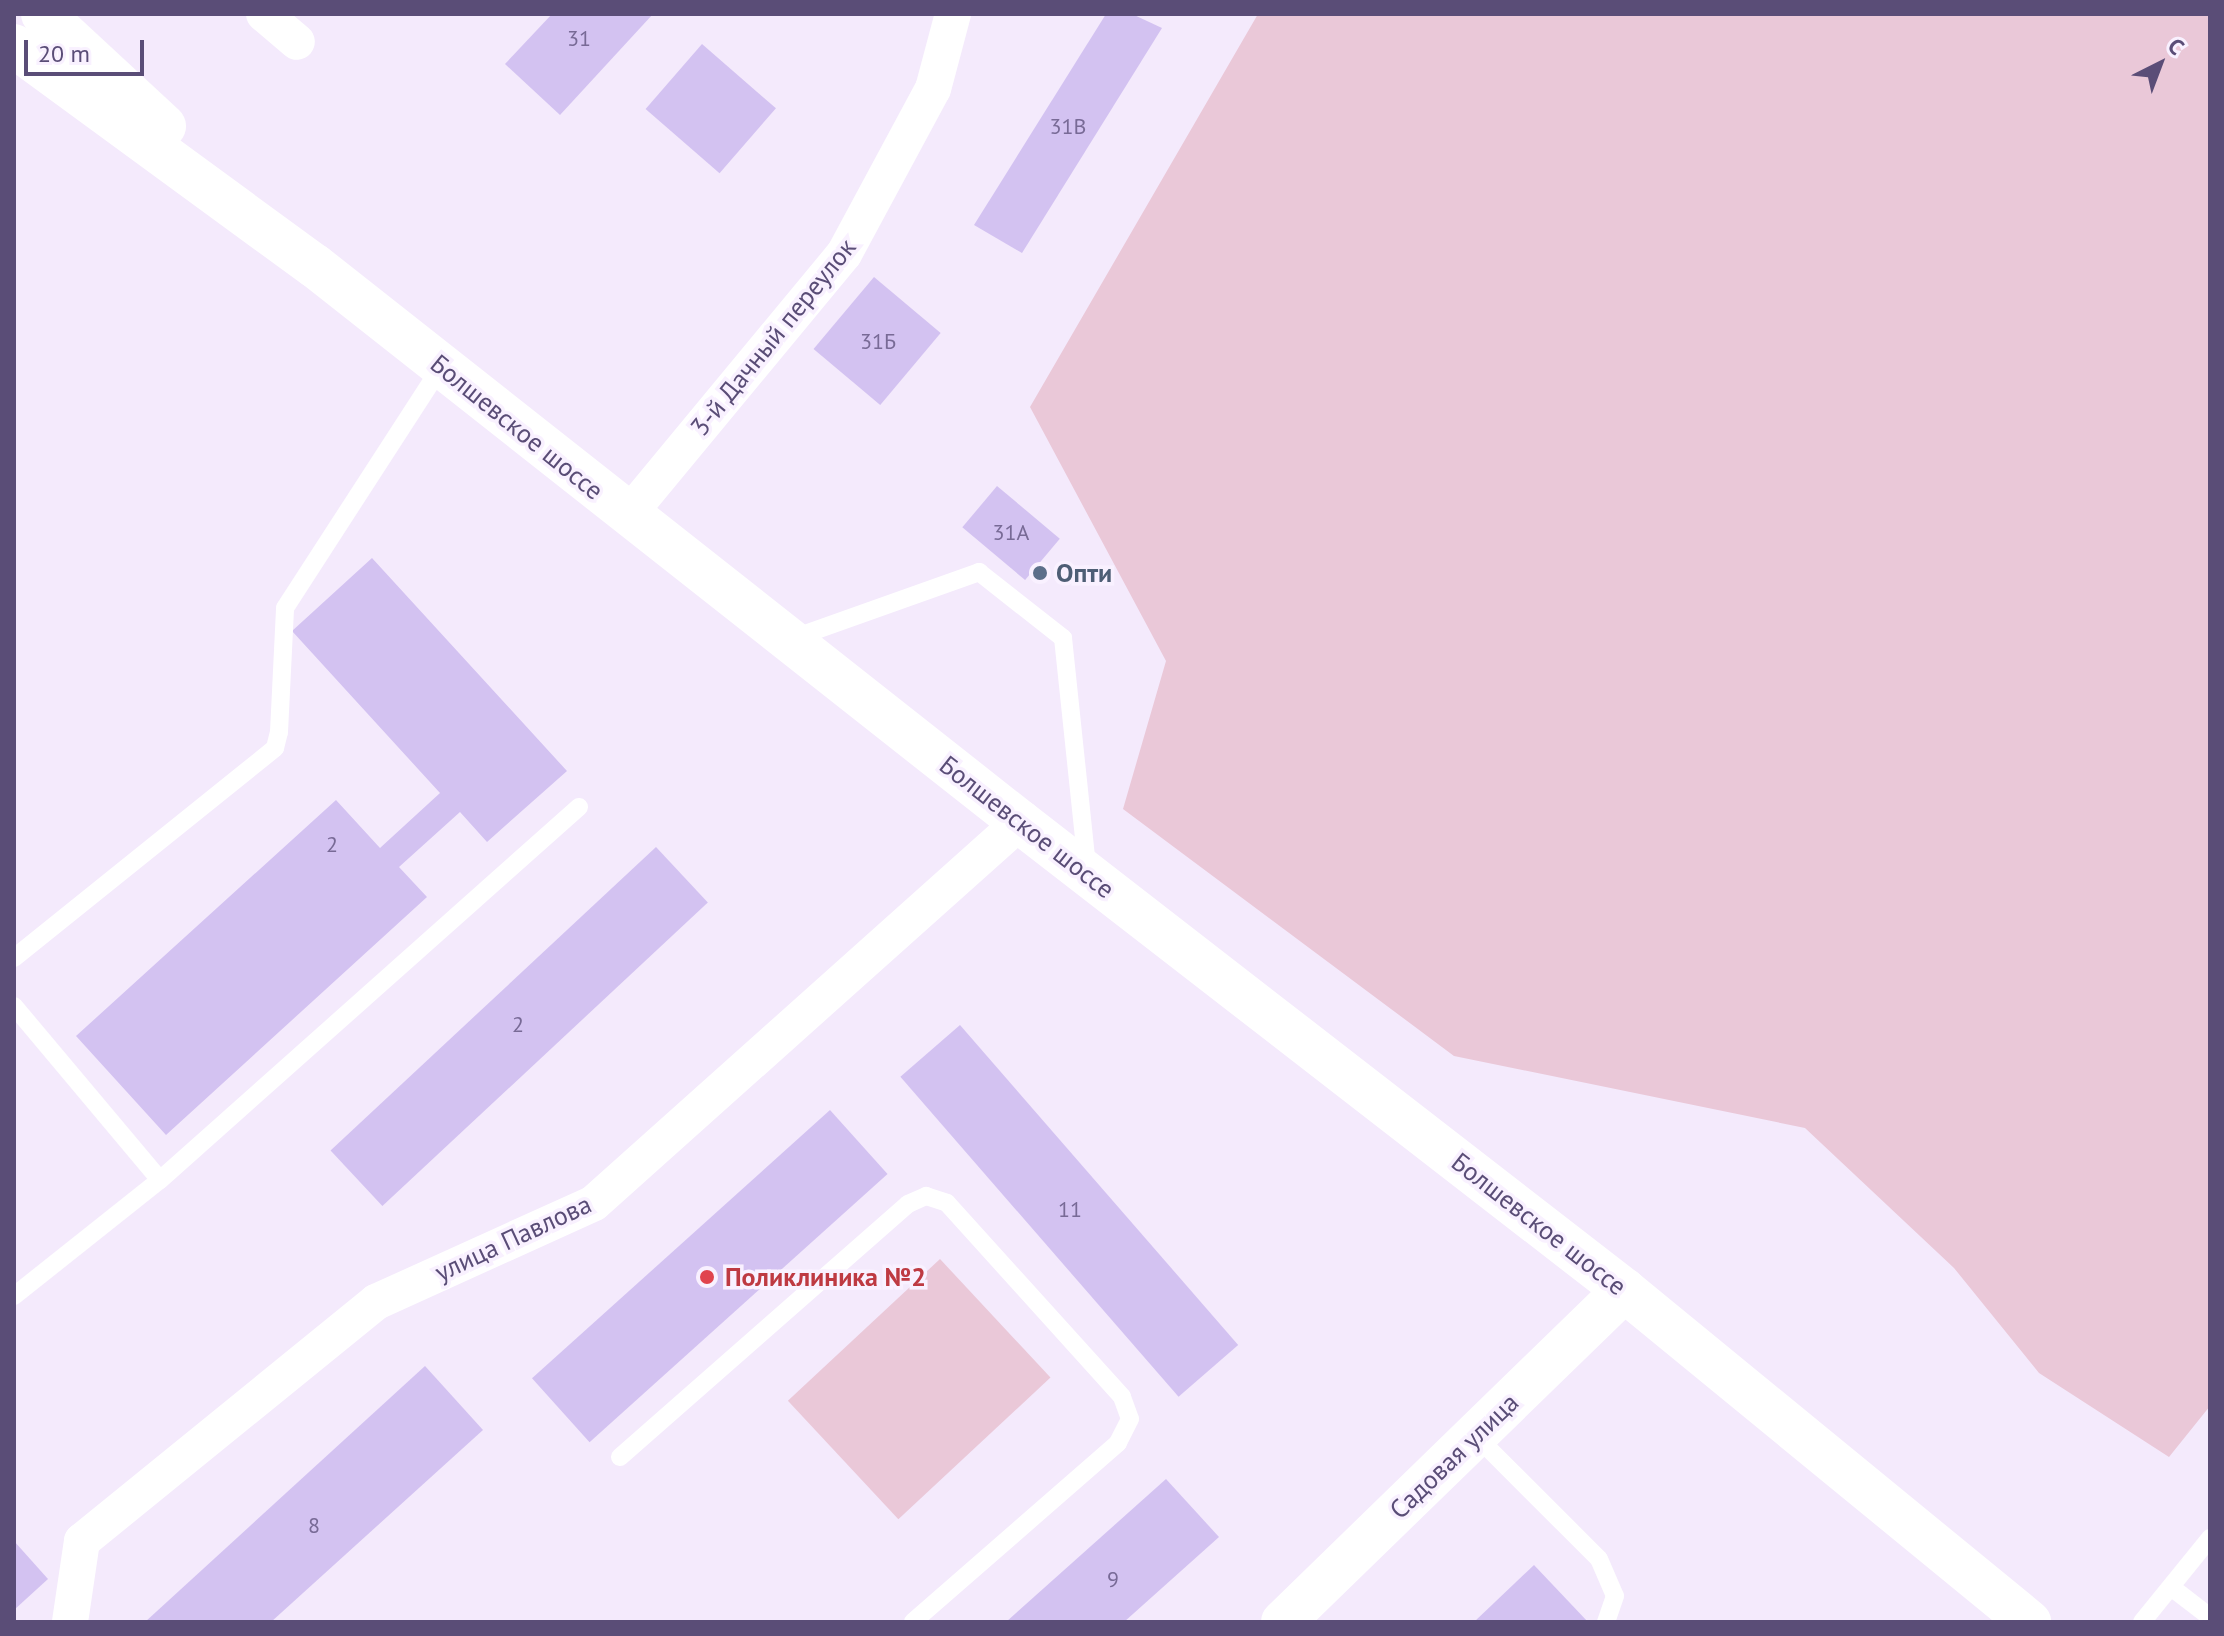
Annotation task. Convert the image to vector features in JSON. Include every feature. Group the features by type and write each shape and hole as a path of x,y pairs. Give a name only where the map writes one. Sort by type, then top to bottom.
{"main road":[{"path":"43,14 315,266"},
{"name":"Болшевское шоссе","path":"14,46 315,266 1020,822 1624,1290 2029,1622"},
{"name":"Садовая улица","path":"1283,1622 1624,1290"}],"street":[{"path":"264,14 297,42"},
{"name":"3-й Дачный переулок","path":"628,515 844,254 933,89 953,14"},
{"name":"улица Павлова","path":"70,1622 82,1541 376,1302 594,1203 1020,822"}],"lane":[{"path":"14,958 275,748 279,732 285,608 441,367"},
{"path":"789,640 979,572 1063,638 1088,875"},
{"path":"14,1296 160,1180 579,807"},
{"path":"14,1006 160,1180"},
{"path":"620,1457 908,1204 926,1196 947,1203 1122,1397 1130,1419 1118,1443 913,1622"},
{"path":"1475,1435 1599,1559 1615,1596 1606,1622"},
{"path":"2142,1622 2210,1538"},
{"path":"2171,1587 2210,1617"}],"shaded area":[{"path":"1258,14 2210,14 2210,1406 2169,1457 2039,1373 1954,1268 1805,1128 1454,1056 1123,809 1166,661 1030,407"},
{"path":"940,1259 1050,1377 898,1519 788,1401"}],"building":[{"path":"552,14 653,14 560,115 505,64"},
{"path":"1106,14 1132,14 1162,28 1022,253 974,225"},
{"path":"702,44 776,108 720,173 646,109"},
{"path":"874,277 941,333 880,405 814,349"},
{"path":"997,486 1060,539 1025,580 962,527"},
{"path":"372,558 567,771 487,842 460,812 399,867 427,897 166,1135 76,1036 336,800 380,848 440,793 292,631"},
{"path":"656,847 708,903 382,1206 331,1150"},
{"path":"960,1025 1238,1345 1179,1397 900,1077"},
{"path":"830,1110 888,1174 590,1442 532,1378"},
{"path":"425,1366 483,1430 271,1622 145,1622"},
{"path":"1166,1479 1219,1537 1124,1622 1006,1622"},
{"path":"14,1541 48,1579 14,1610"},
{"path":"1534,1565 1588,1622 1474,1622"}],"place":[{"name":"Опти","path":"1040,573"},
{"name":"Поликлиника №2","path":"707,1277"}]}
